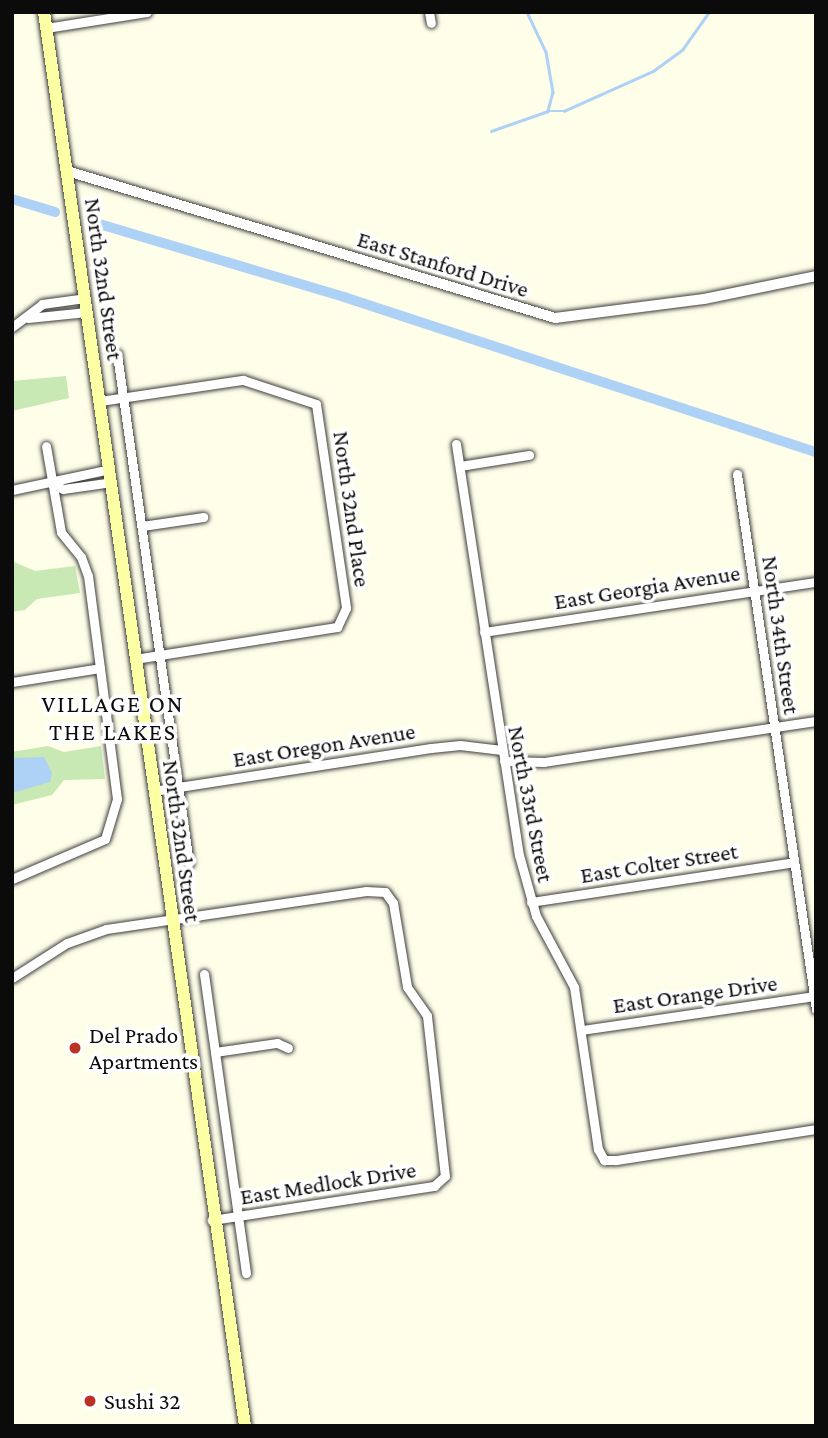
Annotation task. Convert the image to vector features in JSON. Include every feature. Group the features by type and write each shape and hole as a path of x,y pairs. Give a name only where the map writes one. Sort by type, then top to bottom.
{"main road":[{"name":"North 32nd Street","path":"44,12 112,482 212,1220 245,1426"}],"street":[{"path":"46,28 147,12"},
{"path":"429,12 431,23"},
{"name":"East Stanford Drive","path":"67,171 555,318 704,299 816,276"},
{"path":"12,327 28,318 42,304 85,298"},
{"path":"28,318 87,312"},
{"name":"North 32nd Street","path":"117,354 189,863"},
{"name":"North 32nd Place","path":"123,397 243,380 316,404 344,619 337,626 160,654"},
{"path":"100,401 123,397"},
{"name":"North 33rd Street","path":"456,444 502,750 531,902 574,987 598,1149 604,1160 816,1129"},
{"path":"12,879 104,839 115,814 116,779 89,576 81,557 61,533 46,446"},
{"path":"460,466 529,455"},
{"path":"12,490 52,484 74,474 110,469"},
{"path":"74,474 75,488"},
{"name":"North 34th Street","path":"737,474 816,1009"},
{"path":"52,484 63,489 112,482"},
{"path":"142,526 202,517"},
{"name":"East Georgia Avenue","path":"484,632 816,582"},
{"path":"135,659 160,654"},
{"path":"12,682 100,668"},
{"path":"504,761 544,762 816,721"},
{"name":"East Oregon Avenue","path":"153,791 431,748 460,745 502,750"},
{"name":"East Colter Street","path":"531,902 794,862"},
{"name":"East Medlock Drive","path":"172,919 366,891 385,892 393,903 407,987 427,1016 445,1176 434,1186 212,1220"},
{"path":"12,978 67,943 106,929 172,919"},
{"path":"204,974 246,1273"},
{"name":"East Orange Drive","path":"582,1030 814,996"},
{"path":"215,1052 277,1043 288,1048"}],"green space":[{"path":"66,376 69,398 12,411 12,381"},
{"path":"12,561 35,571 75,566 80,593 37,599 25,610 12,612"},
{"path":"48,746 64,752 101,746 105,779 64,780 52,795 12,805 12,752"}],"water":[{"path":"44,757 52,773 50,782 12,793 12,758"}],"waterway":[{"path":"527,12 546,52 553,92 548,111"},
{"path":"491,131 548,111 564,111 653,71 682,50 709,12"},
{"path":"12,199 55,212"},
{"path":"96,223 344,297 816,452"}],"place":[{"name":"Del Prado Apartments","path":"75,1048"},
{"name":"Sushi 32","path":"90,1401"}],"district":[{"name":"VILLAGE ON THE LAKES","path":"113,718"}]}
